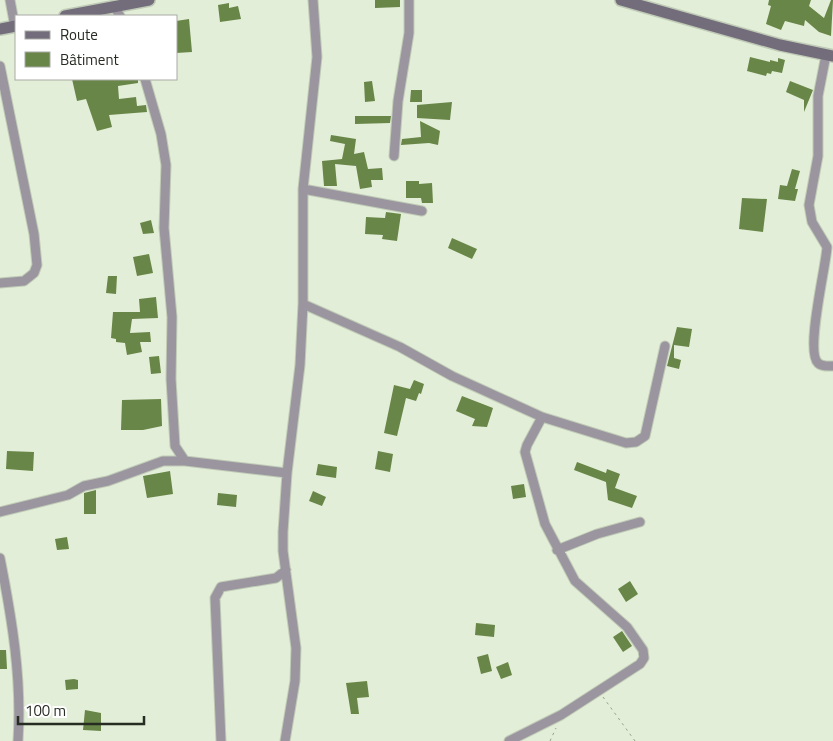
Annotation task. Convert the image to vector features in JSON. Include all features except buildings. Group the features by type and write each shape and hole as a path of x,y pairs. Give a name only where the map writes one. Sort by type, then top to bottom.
{"main road":[{"path":"75,15 117,11 149,0"},
{"path":"621,0 780,45 830,56"},
{"path":"0,29 15,26"}],"street":[{"path":"10,0 15,22"},
{"path":"285,741 295,681 296,648 283,532 287,474 300,365 303,304 303,189 316,69 313,0"},
{"path":"394,156 398,101 408,46 409,0"},
{"path":"830,56 818,96 818,156 809,205 812,222 827,247 814,333 815,358 818,363 824,366 833,366"},
{"path":"0,66 34,234 37,264 34,273 24,281 0,284"},
{"path":"146,80 161,134 166,165 164,228 172,317 171,378 175,446 185,461"},
{"path":"303,189 422,211"},
{"path":"303,304 400,347 452,376 542,417 626,443 641,440 645,436 665,346"},
{"path":"509,741 561,715 640,664 644,658 643,650 627,627 575,581 545,524 525,452 527,444 542,417"},
{"path":"0,512 68,494 84,486 108,481 163,461 185,461 287,474"},
{"path":"557,550 597,534 640,522"},
{"path":"0,558 15,642 19,701 18,741"},
{"path":"221,741 216,598 218,591 221,587 276,578 286,570"}],"path":[{"path":"598,690 635,741"}]}
